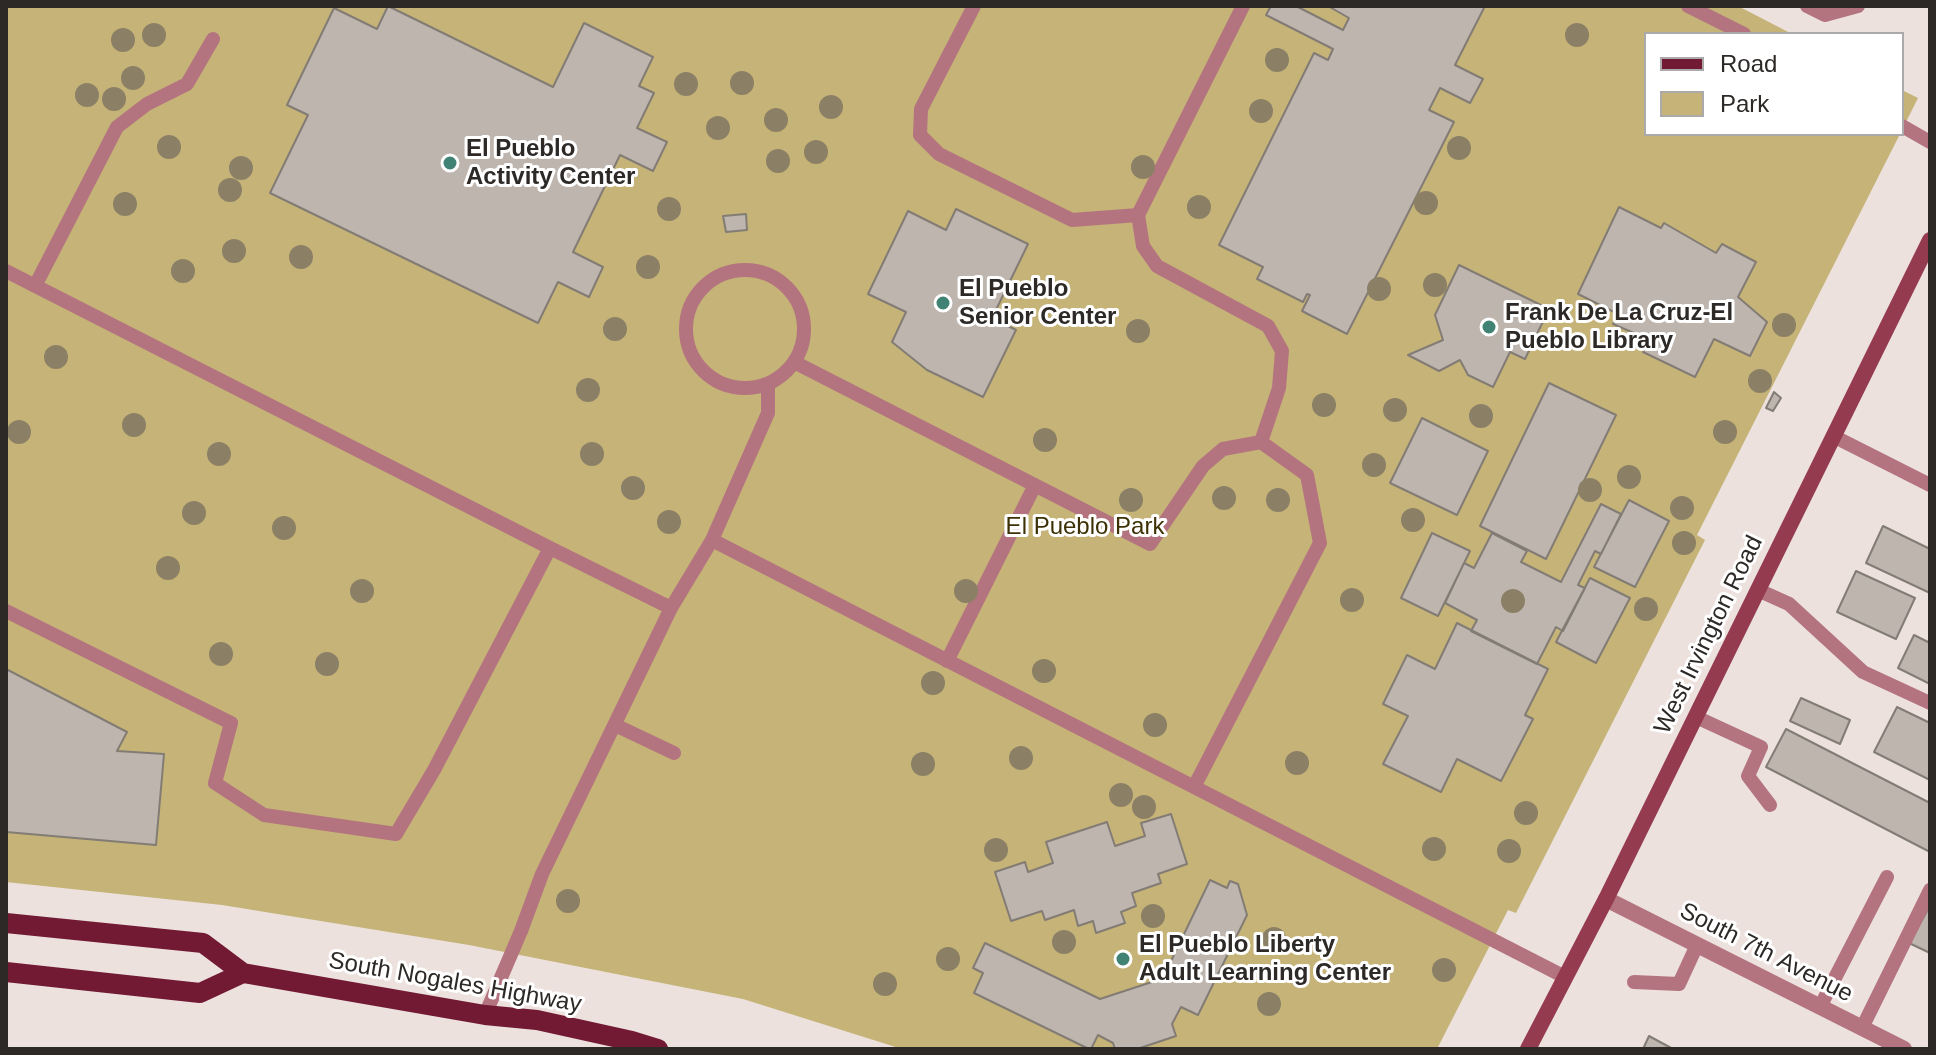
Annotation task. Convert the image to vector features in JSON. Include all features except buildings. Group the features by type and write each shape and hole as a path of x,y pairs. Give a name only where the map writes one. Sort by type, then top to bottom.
{"main road":[{"name":"West Irvington Road","path":"1528,1049 1606,899 1930,240"},
{"name":"South Nogales Highway","path":"6,923 203,943 243,973 485,1015 537,1020 658,1049"},
{"path":"6,972 200,993 243,973"}],"street":[{"name":"South 7th Avenue","path":"1606,899 1904,1049"}],"lane":[{"path":"974,6 921,109 920,135 939,154 1072,220 1138,215"},
{"path":"1243,6 1138,215 1143,246 1157,266 1268,326 1282,351 1279,388 1261,442"},
{"path":"1688,6 1740,32"},
{"path":"1807,6 1825,15 1858,6"},
{"path":"35,286 117,127 147,104 187,84 213,39"},
{"path":"1904,127 1930,142"},
{"path":"754,270 773,276 788,288 799,305 804,324 802,344 794,362 768,384 748,388 729,386 711,378 697,364 688,346 686,326 690,307 700,290 715,277 734,271 754,270"},
{"path":"6,271 671,608"},
{"path":"794,362 1150,544 1203,466 1223,449 1261,442 1307,475 1320,543 1194,787"},
{"path":"485,1015 542,874 671,608 712,540 768,413 768,384"},
{"path":"1833,436 1930,485"},
{"path":"947,661 1035,485"},
{"path":"712,540 1565,977"},
{"path":"6,611 231,723 215,783 264,815 396,834 434,770 550,548"},
{"path":"1758,590 1789,604 1863,672 1930,703"},
{"path":"1696,717 1761,747 1748,776 1770,805"},
{"path":"615,725 674,753"},
{"path":"1820,1007 1887,877"},
{"path":"1862,1028 1930,890"},
{"path":"1634,982 1679,984 1697,945"}],"green space":[{"name":"El Pueblo Park","path":"6,6 1738,6 1788,32 1644,32 1644,136 1899,136 1697,535 1705,540 1516,913 1508,910 1437,1049 902,1049 743,999 469,945 222,905 6,882"},
{"path":"1904,91 1918,98 1904,126"}],"place":[{"name":"El Pueblo Activity Center","path":"450,163"},
{"name":"El Pueblo Senior Center","path":"943,303"},
{"name":"Frank De La Cruz-El Pueblo Library","path":"1489,327"},
{"name":"El Pueblo Liberty Adult Learning Center","path":"1123,959"}]}
